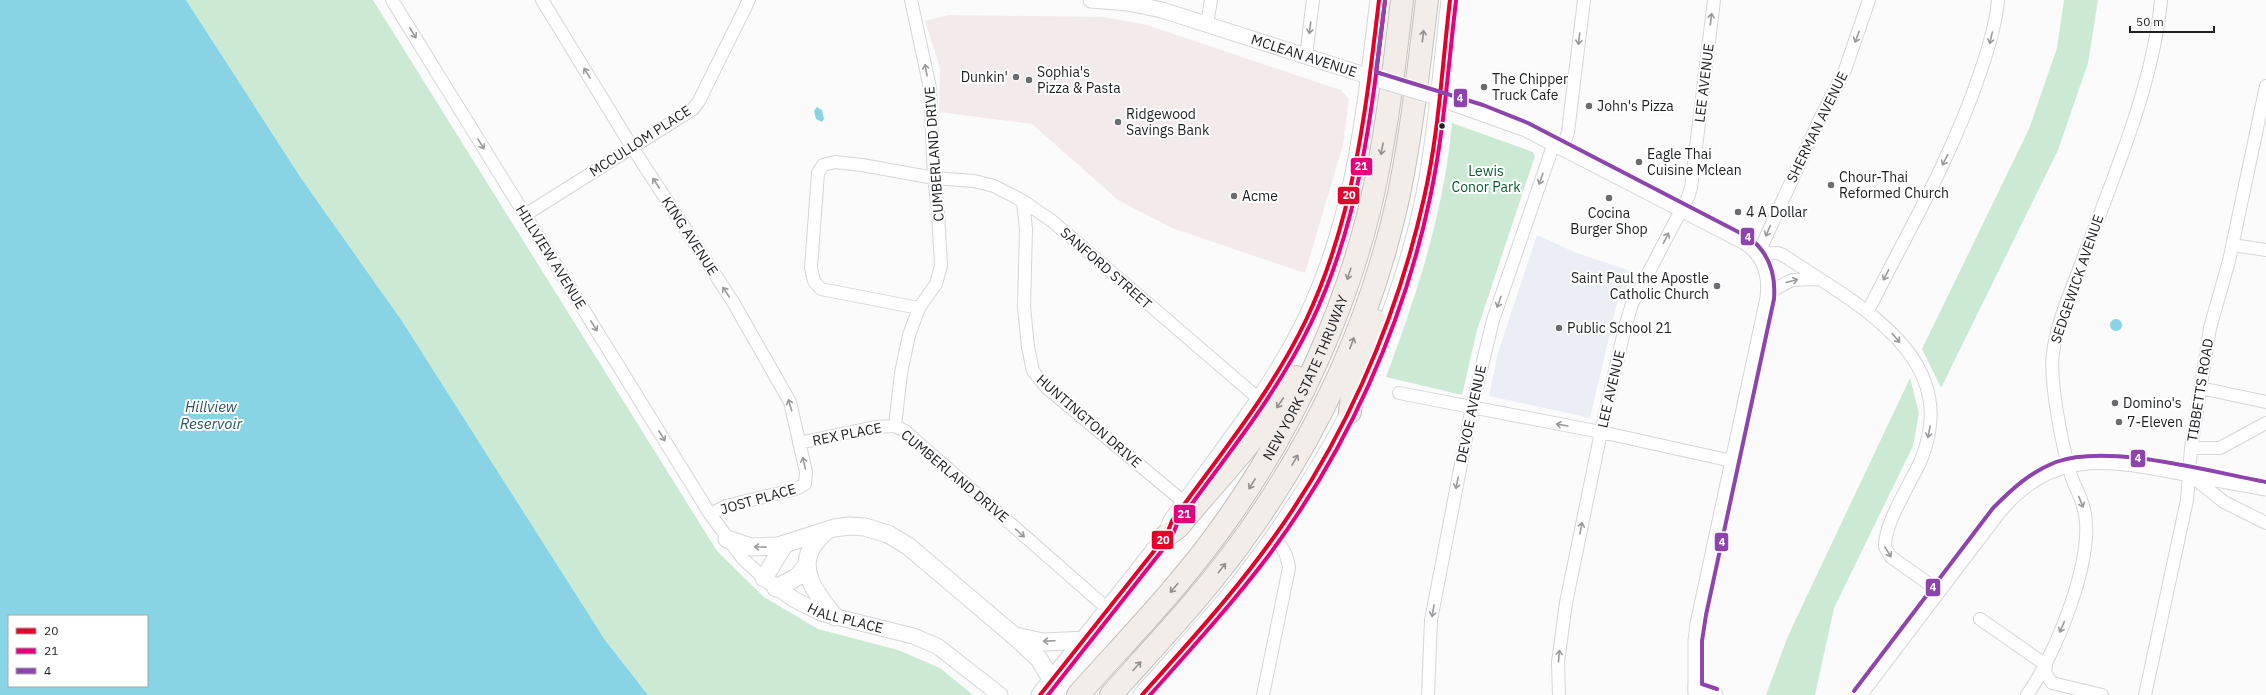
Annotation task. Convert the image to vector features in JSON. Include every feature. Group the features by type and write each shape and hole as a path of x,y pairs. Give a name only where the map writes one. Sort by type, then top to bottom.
{"highway":[{"name":"NEW YORK STATE THRUWAY","path":"1078,695 1194,564 1248,490 1290,418 1333,324 1367,221 1384,140 1402,0"},
{"name":"NEW YORK STATE THRUWAY","path":"1111,695 1225,564 1272,498 1294,462 1332,390 1357,332 1377,275 1398,195 1406,155 1427,0"},
{"path":"1350,412 1353,387 1384,295 1398,195"},
{"path":"1166,536 1178,527 1261,429 1283,400 1308,353 1333,324"}],"main road":[{"path":"1040,695 1086,640 1166,536 1172,521 1259,399 1296,338 1329,265 1356,168 1373,77 1379,0"},
{"path":"1142,695 1230,595 1273,538 1311,482 1350,412 1368,374 1408,258 1428,178 1434,97 1450,0"},
{"path":"727,539 751,547 784,544 849,526 865,527 888,534 908,546 1013,635 1039,659 1052,681"},
{"path":"825,532 811,548 807,565 807,574 814,588 835,617"},
{"path":"770,583 784,544"},
{"path":"770,583 797,577 807,565"},
{"path":"1013,635 1043,642 1086,640"}],"street":[{"name":"HILLVIEW AVENUE","path":"392,0 710,514"},
{"name":"KING AVENUE","path":"542,0 632,147 753,336 790,402 806,472 805,484"},
{"name":"MCCULLOM PLACE","path":"525,215 632,147 684,117 696,105 749,0"},
{"name":"CUMBERLAND DRIVE","path":"911,0 930,88 934,178 938,212 941,266 936,284 919,308 909,335 901,373 895,426 904,431 1109,610"},
{"name":"MCLEAN AVENUE","path":"1091,0 1107,0 1140,5 1208,24 1510,122 1559,145 1746,242 1759,252"},
{"path":"1208,24 1211,0"},
{"path":"1306,56 1313,0"},
{"name":"DEVOE AVENUE","path":"1428,695 1432,620 1472,407 1493,320 1559,145 1568,132 1584,0"},
{"name":"LEE AVENUE","path":"1559,695 1561,637 1601,432 1628,315 1682,209 1691,188 1714,0"},
{"name":"SHERMAN AVENUE","path":"1759,252 1816,127 1845,70 1869,0"},
{"path":"1868,311 1952,146 1973,93 1988,49 1998,0"},
{"name":"SEDGEWICK AVENUE","path":"2027,695 2046,665 2069,608 2083,557 2087,529 2083,506 2068,465 2052,375 2053,353 2062,316 2126,144 2143,92 2161,0"},
{"name":"TIBBETTS ROAD","path":"2146,695 2187,500 2191,448 2210,328 2233,245 2266,86"},
{"name":"SANFORD STREET","path":"919,308 821,289 814,281 811,268 818,173 823,165 835,162 934,178 974,181 994,186 1023,201 1052,221 1259,399"},
{"name":"HUNTINGTON DRIVE","path":"1023,201 1026,229 1024,307 1033,371 1047,388 1184,503"},
{"path":"2233,245 2266,250"},
{"path":"1715,695 1696,692 1695,646 1698,624 1732,461 1769,292 1768,275 1759,252 1777,253 1784,256 1868,311 1883,324 1913,359 1926,383 1930,404 1931,423 1927,443 1888,530 1885,547 1891,557 1938,590"},
{"path":"1769,292 1792,280 1818,279"},
{"path":"2200,388 2266,402"},
{"path":"1399,393 1601,432 1732,461"},
{"path":"2191,448 2220,448 2266,423"},
{"name":"REX PLACE","path":"799,443 875,427 895,426"},
{"path":"1859,695 1938,590 2011,497 2043,475 2068,465 2088,461 2112,461 2266,488"},
{"path":"2189,474 2224,502 2266,523"},
{"name":"JOST PLACE","path":"710,514 726,506 796,489 805,484"},
{"name":"HALL PLACE","path":"710,514 743,559 770,583 807,606 835,617 926,640 945,651 999,694"},
{"path":"1263,695 1289,568 1287,556 1282,546 1273,538"},
{"path":"1980,619 2046,665 2046,673 2052,683 2102,695"}],"shaded area":[{"path":"948,15 1104,17 1147,25 1341,90 1349,99 1343,145 1305,273 1172,228 1118,200 1032,124 939,112 940,68 925,21"},
{"name":"Public School 21","path":"1537,235 1579,254 1634,272 1617,303 1590,418 1489,396 1498,353"}],"green space":[{"path":"186,0 373,0 717,551 764,597 818,629 898,650 940,668 973,695 648,695 605,640 402,321 301,178"},
{"path":"2064,0 2098,0 2088,63 2058,150 1941,388 1922,349 2029,129 2057,48"},
{"name":"Lewis Conor Park","path":"1452,123 1533,152 1535,156 1477,330 1462,395 1386,377 1428,252 1443,189"},
{"path":"1910,378 1919,413 1913,446 1834,608 1815,695 1766,695 1788,636"}],"water":[{"name":"Hillview Reservoir","path":"0,0 186,0 301,178 402,321 605,640 648,695 0,695"},
{"path":"817,107 822,110 824,119 822,122 816,119 814,111"},
{"path":"2114,319 2118,319 2122,325 2118,331 2114,331 2110,327 2110,323"}],"transit line":[{"name":"20","path":"1040,695 1166,536 1172,521 1261,399 1306,320 1336,243 1347,203 1363,123 1379,0"},
{"name":"20","path":"1142,695 1220,607 1263,552 1317,471 1341,428 1362,383 1398,292 1424,198 1437,124 1450,0"},
{"name":"21","path":"1048,695 1171,539 1177,524 1266,402 1311,323 1328,285 1353,205 1369,124 1385,1"},
{"name":"4","path":"1385,1 1376,72 1483,105 1528,123 1748,237 1761,249 1770,264 1774,280 1774,299 1706,615 1702,641 1702,684 1717,689"},
{"name":"21","path":"1150,695 1226,609 1269,555 1297,515 1323,473 1347,430 1369,385 1388,340 1404,293 1419,246 1430,198 1439,149 1456,1"},
{"name":"4","path":"1854,691 1993,508 2022,482 2047,466 2056,462 2078,457 2131,457 2189,466 2266,482"}],"place":[{"name":"Dunkin'","path":"1016,77"},
{"name":"Sophia's Pizza & Pasta","path":"1029,80"},
{"name":"The Chipper Truck Cafe","path":"1484,87"},
{"name":"John's Pizza","path":"1589,106"},
{"name":"Ridgewood Savings Bank","path":"1118,122"},
{"name":"Eagle Thai Cuisine Mclean","path":"1639,162"},
{"name":"Chour-Thai Reformed Church","path":"1831,185"},
{"name":"Acme","path":"1234,196"},
{"name":"Cocina Burger Shop","path":"1609,198"},
{"name":"4 A Dollar","path":"1738,212"},
{"name":"Saint Paul the Apostle Catholic Church","path":"1717,286"},
{"name":"Public School 21","path":"1559,328"},
{"name":"Domino's","path":"2115,403"},
{"name":"7-Eleven","path":"2119,422"}]}
